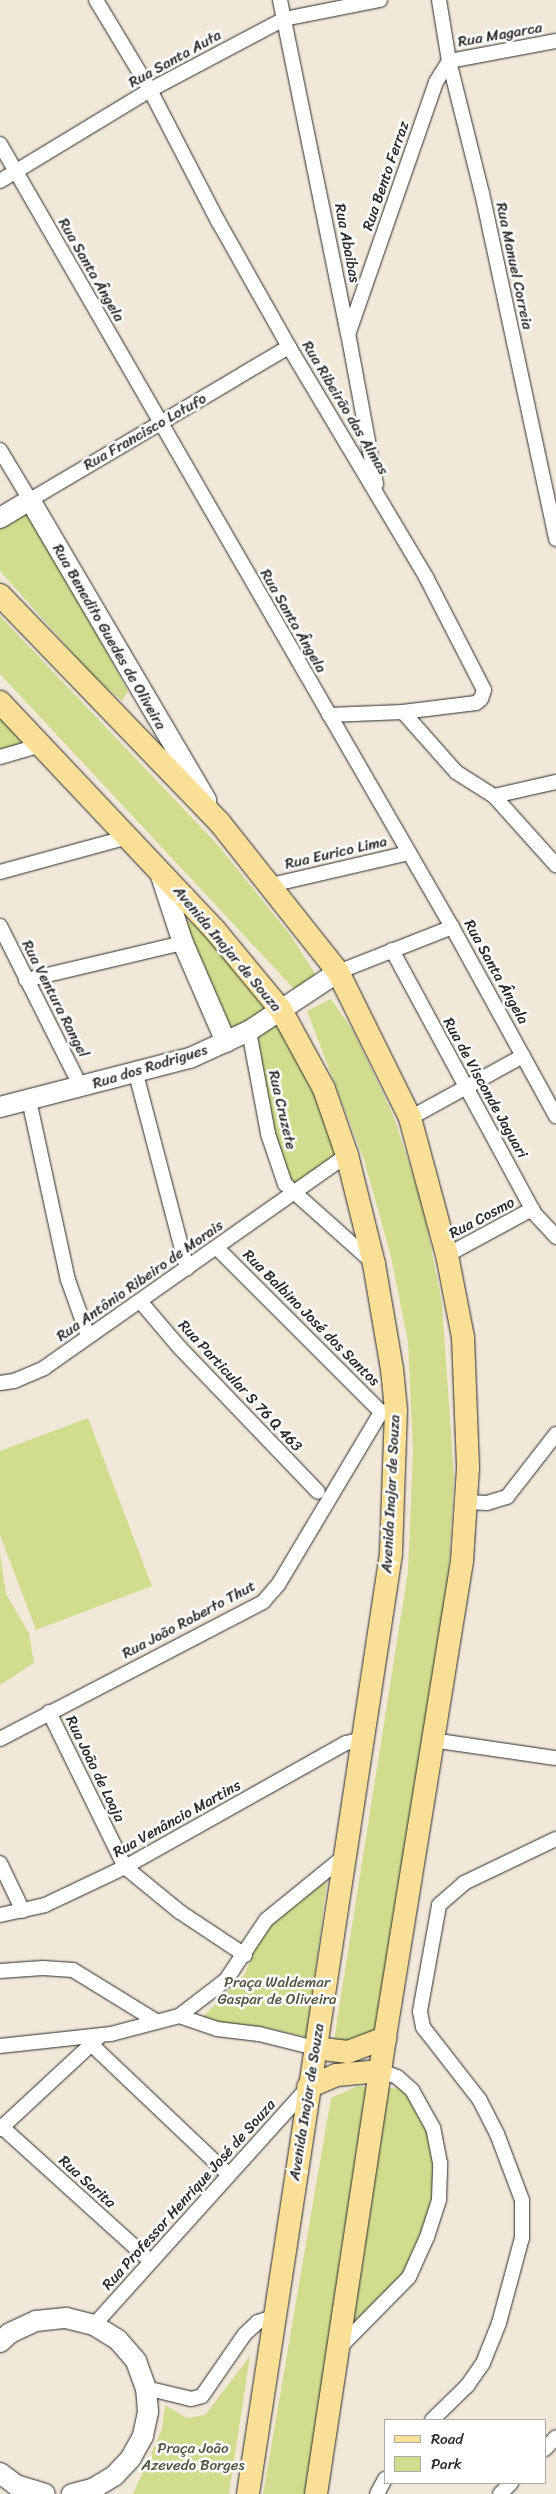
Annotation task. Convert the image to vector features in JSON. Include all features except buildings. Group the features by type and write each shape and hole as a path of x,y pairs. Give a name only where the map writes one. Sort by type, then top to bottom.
{"main road":[{"path":"0,595 220,823 338,972 410,1118 447,1255 463,1337 466,1380 467,1502 459,1583 385,2038 316,2494"},
{"name":"Avenida Inajar de Souza","path":"0,702 158,868 281,1010 324,1089 347,1155 374,1264 388,1411 391,1554 348,1853 308,2087 248,2494"},
{"path":"315,2048 348,2052 385,2038"},
{"path":"308,2087 336,2075 381,2071"}],"street":[{"name":"Rua Ribeirão das Almas","path":"96,0 150,90 218,222 426,577 484,690 481,699 476,703 403,712 329,715"},
{"name":"Rua Abaibas","path":"280,0 348,332 377,493"},
{"name":"Rua Santa Auta","path":"0,181 150,90 284,19 380,0"},
{"name":"Rua Manuel Correia","path":"439,0 449,61 482,193 556,539"},
{"name":"Rua Magarca","path":"449,61 556,41"},
{"name":"Rua Bento Ferraz","path":"348,332 436,82 449,61"},
{"name":"Rua Santa Ângela","path":"0,144 452,927 556,1116"},
{"name":"Rua Francisco Lotufo","path":"0,518 290,346"},
{"name":"Rua Benedito Guedes de Oliveira","path":"0,450 220,823"},
{"path":"403,712 456,772 494,796 556,866"},
{"path":"0,757 40,746"},
{"path":"494,796 556,782"},
{"path":"0,872 128,837"},
{"name":"Rua Eurico Lima","path":"271,885 409,853"},
{"path":"158,868 183,943 226,1042"},
{"name":"Rua Ventura Rangel","path":"0,926 81,1087"},
{"name":"Rua dos Rodrigues","path":"0,1107 136,1074 190,1058 248,1031 338,972 452,927"},
{"path":"26,980 183,943"},
{"name":"Rua de Visconde Jaguari","path":"392,950 532,1210 556,1237"},
{"name":"Rua Cruzete","path":"248,1031 268,1134 285,1184 293,1193"},
{"path":"410,1118 523,1056"},
{"path":"136,1074 187,1268"},
{"path":"29,1100 68,1280 88,1336"},
{"name":"Rua Antônio Ribeiro de Morais","path":"0,1383 14,1381 44,1368 347,1155"},
{"path":"293,1193 358,1247 374,1264"},
{"name":"Rua Cosmo","path":"447,1255 532,1210"},
{"name":"Rua Balbino José dos Santos","path":"217,1248 388,1411"},
{"name":"Rua Particular S 76 Q 463","path":"140,1301 180,1348 318,1492"},
{"name":"Rua João Roberto Thut","path":"0,1739 269,1596 388,1411"},
{"path":"467,1502 487,1503 507,1497 556,1434"},
{"name":"Rua João de Loaja","path":"49,1712 124,1867 180,1912 245,1955"},
{"name":"Rua Venâncio Martins","path":"0,1915 45,1905 124,1867 211,1822 346,1743 363,1739"},
{"path":"432,1740 556,1758"},
{"path":"433,2419 467,2386 483,2363 499,2323 522,2238 522,2200 507,2157 479,2099 458,2069 423,2027 420,2011 440,1905 464,1883 556,1839"},
{"path":"0,2046 96,2041 156,2021 179,2016 213,1993 245,1955 266,1920 348,1853"},
{"path":"0,1863 23,1911"},
{"path":"0,1971 42,1968 73,1970 156,2021"},
{"path":"179,2016 217,2029 259,2034 315,2048"},
{"path":"1,2128 96,2041"},
{"path":"96,2041 229,2175"},
{"path":"339,2349 409,2277 428,2237 439,2199 440,2163 433,2128 412,2090 397,2077 381,2071"},
{"name":"Rua Professor Henrique José de Souza","path":"94,2325 149,2260 308,2087"},
{"name":"Rua Sarita","path":"1,2128 149,2260"},
{"path":"146,2388 191,2399 202,2396 246,2334 258,2322 273,2317"},
{"path":"0,2342 10,2333 36,2321 66,2318 94,2325 118,2340 136,2361 146,2388 148,2412 143,2436 131,2458 110,2485 72,2494"},
{"path":"546,2448 556,2437"},
{"path":"0,2473 16,2485 45,2494"},
{"path":"378,2494 384,2481"},
{"path":"500,2494 510,2484"}],"green space":[{"path":"29,510 128,691 122,701 95,678 0,571 0,528"},
{"path":"0,616 217,844 291,936 318,978 296,991 0,674"},
{"path":"0,706 32,741 0,752"},
{"path":"184,919 197,925 265,997 265,1010 234,1034 226,1025"},
{"path":"331,999 353,1031 393,1115 422,1202 442,1303 454,1478 448,1583 383,2035 333,2046 408,1571 413,1451 408,1342 391,1257 364,1160 307,1011"},
{"path":"284,1016 347,1155 293,1191 285,1184 249,1031"},
{"path":"88,1418 152,1586 36,1630 0,1535 0,1451"},
{"path":"0,1554 6,1594 29,1633 34,1663 0,1685"},
{"name":"Praça Waldemar Gaspar de Oliveira","path":"327,1881 307,2037 268,2028 221,2024 202,2018 244,1975 266,1925"},
{"path":"358,2086 372,2088 306,2494 263,2494 331,2098"},
{"path":"378,2087 412,2090 423,2106 439,2186 409,2277 339,2349"},
{"name":"Praça João Azevedo Borges","path":"250,2356 229,2494 133,2494 162,2429 165,2405 187,2418 205,2415"}]}
